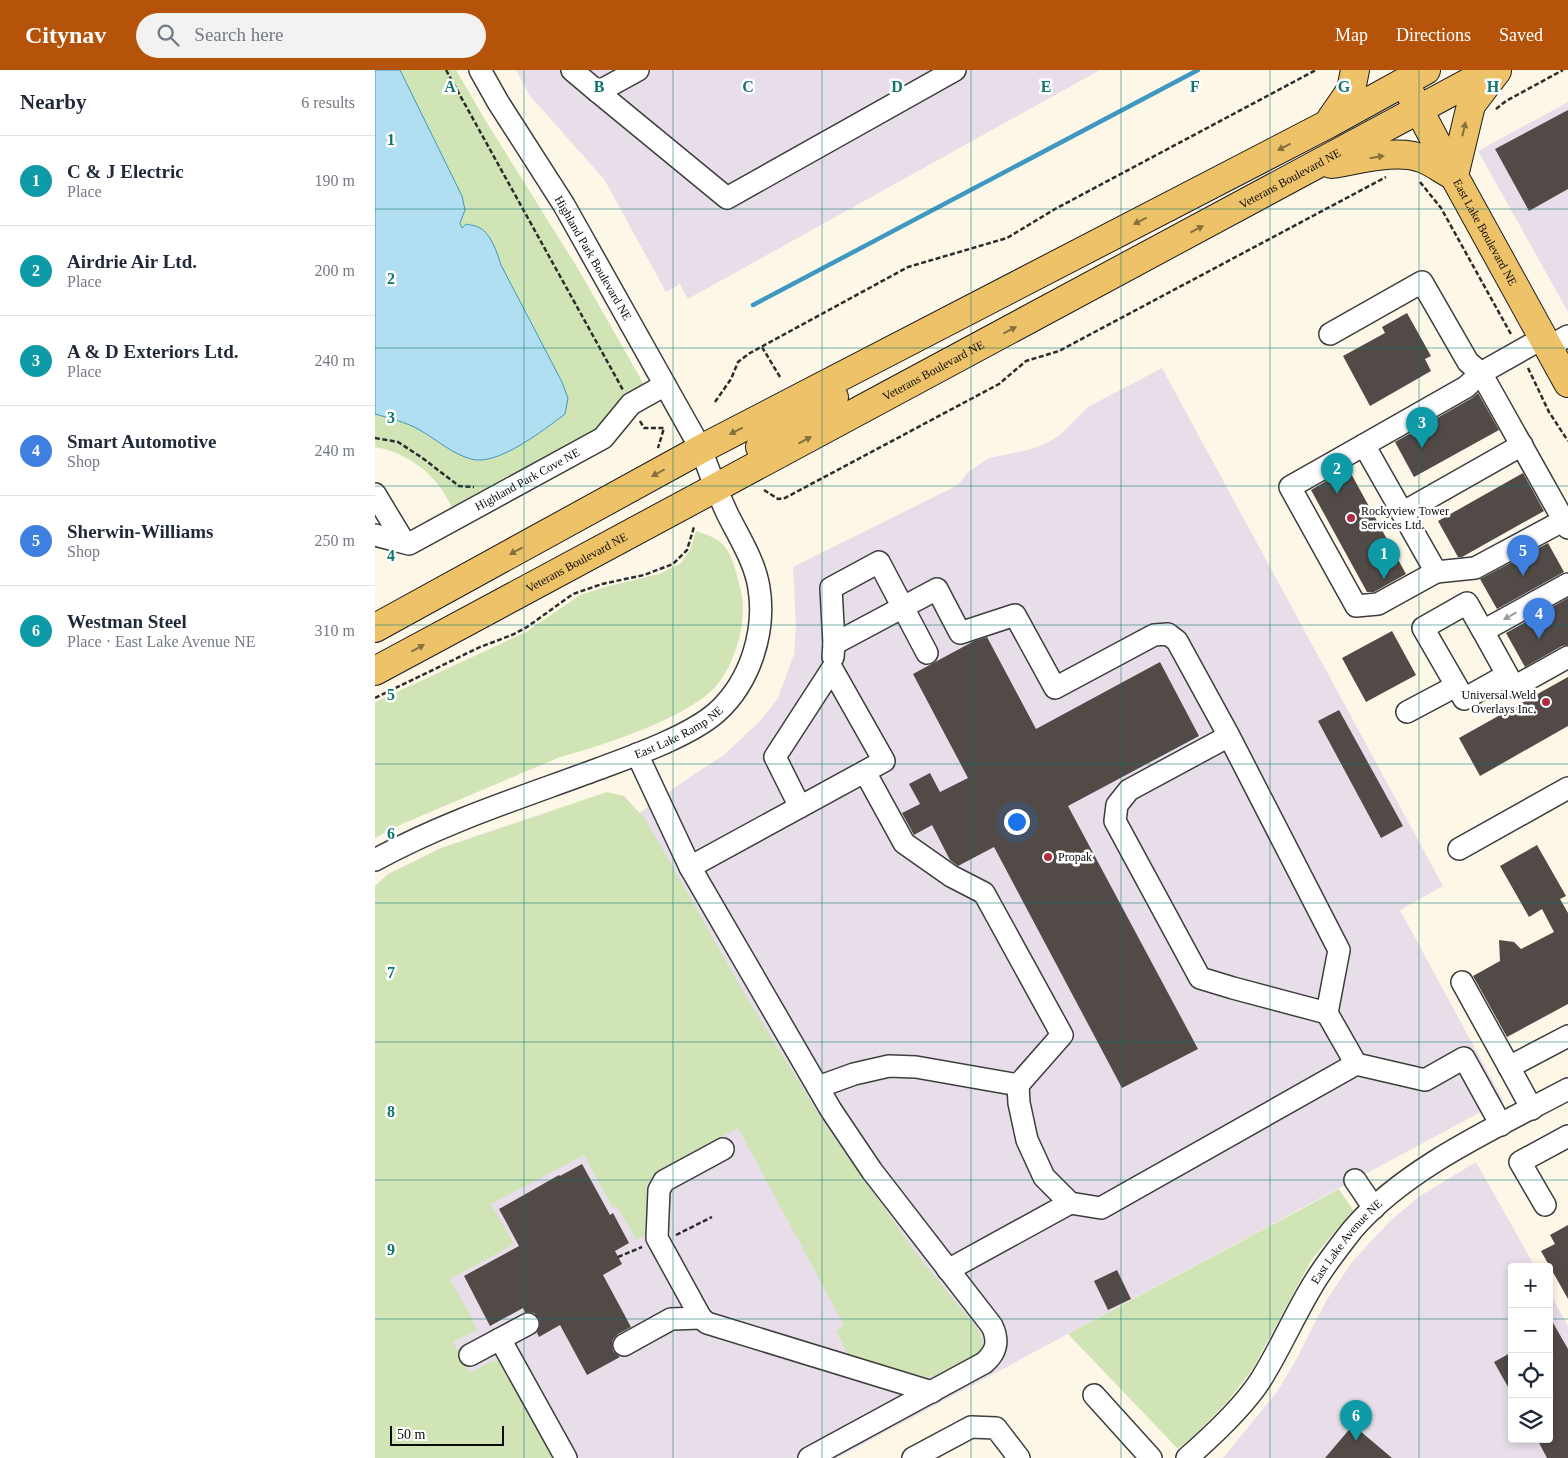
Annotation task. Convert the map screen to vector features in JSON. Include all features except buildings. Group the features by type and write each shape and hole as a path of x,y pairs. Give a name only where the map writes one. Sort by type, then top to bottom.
{"main road":[{"path":"1328,124 1351,90 1355,70"},
{"name":"Veterans Boulevard NE","path":"375,671 1492,70"},
{"path":"1311,168 1389,155 1407,156 1423,158 1454,176 1465,123 1471,105 1497,70"},
{"path":"375,628 701,449 1328,124 1409,74"},
{"name":"East Lake Boulevard NE","path":"1409,74 1419,110 1454,176 1553,341 1568,383"},
{"path":"715,488 730,468 935,327"}],"street":[{"name":"Highland Park Boulevard NE","path":"480,70 498,102 564,206 701,449"},
{"path":"572,70 727,198 955,70"},
{"path":"598,92 638,70"},
{"path":"1330,334 1422,282 1468,362 1481,373 1567,522 1475,568 1436,572 1378,604 1356,606 1290,486 1466,387 1481,373 1519,351 1553,341"},
{"name":"Highland Park Cove NE","path":"404,542 409,544 603,438 631,404 665,384"},
{"path":"1364,445 1436,572"},
{"path":"1402,513 1522,445"},
{"name":"East Lake Ramp NE","path":"375,860 402,845 441,828 637,754 696,726 716,713 735,692 750,663 757,639 761,615 759,588 746,550 715,488 701,449"},
{"path":"375,494 383,523 404,542"},
{"path":"375,535 404,542"},
{"path":"800,807 775,757 832,669 835,644 831,588 879,562 927,653"},
{"path":"1475,568 1467,603 1514,687 1568,658"},
{"path":"1483,631 1568,584"},
{"path":"835,644 937,589 960,633 1015,616 1055,688 1155,634 1168,634 1177,641 1229,736 1339,950 1327,1013 1356,1064"},
{"path":"1467,603 1423,628 1464,699 1507,675"},
{"path":"689,867 884,761 832,669"},
{"path":"1407,712 1456,686"},
{"path":"1229,736 1129,790 1117,805 1115,821 1200,978 1327,1013"},
{"path":"637,754 689,867 817,1087 872,1171 992,1326 997,1341 992,1356 984,1363 809,1458"},
{"path":"865,772 904,843 951,876 984,893 1062,1036 1018,1085 1019,1103 1027,1140 1044,1177 1070,1203 1101,1208 1356,1064 1425,1080 1464,1058 1501,1125"},
{"path":"1459,849 1568,788"},
{"path":"1462,982 1531,1109"},
{"path":"1509,1067 1568,1036"},
{"path":"817,1087 854,1074 889,1066 916,1067 1018,1085"},
{"name":"East Lake Avenue NE","path":"1187,1458 1229,1418 1259,1382 1312,1286 1354,1228 1374,1208 1417,1173 1568,1089"},
{"path":"1545,1205 1520,1162 1568,1136"},
{"path":"723,1150 664,1181 659,1190 657,1238 701,1318 707,1323 932,1392"},
{"path":"1355,1180 1374,1208"},
{"path":"948,1270 1070,1203"},
{"path":"624,1345 671,1319 701,1318"},
{"path":"470,1355 528,1324"},
{"path":"500,1340 566,1458"},
{"path":"1094,1395 1151,1458"},
{"path":"913,1458 971,1427 996,1428 1019,1458"}],"path":[{"path":"446,70 644,428 664,428 660,443 654,453"},
{"path":"715,402 731,379 738,362 762,346 908,267 1007,238 1055,209 1316,70"},
{"path":"1493,111 1506,101 1563,70"},
{"path":"764,490 778,498 785,498 999,384 1026,361 1059,350 1390,175"},
{"path":"1420,181 1441,208 1519,351 1549,412 1568,441"},
{"path":"762,346 780,377"},
{"path":"375,438 397,442 421,457 459,486 480,488"},
{"path":"375,698 479,647 519,631 573,594 602,584 644,575 673,564 687,550 694,527"}],"shaded area":[{"path":"516,70 1100,70 688,299 680,284 666,292 604,179 530,96"},
{"path":"1568,102 1568,312 1478,151"},
{"path":"1162,368 1443,886 1400,910 1503,1100 837,1458 380,1458 616,830 724,755 761,720 778,698 794,654 796,627 793,567 958,485 968,472 989,458 1028,450 1045,444 1060,435 1088,407"},
{"path":"1476,1162 1533,1263 1508,1263 1508,1443 1553,1443 1553,1299 1568,1326 1568,1458 1223,1458 1277,1392 1296,1360 1326,1301 1352,1262 1389,1222 1420,1196"}],"green space":[{"path":"375,70 456,70 580,272 655,404 455,512 439,485 423,469 392,451 375,447"},
{"path":"696,531 712,537 725,547 734,566 743,600 742,627 734,655 720,681 708,694 670,718 622,737 560,757 402,824 375,838 375,702 526,632 580,595 659,574 681,563 690,550"},
{"path":"607,792 624,796 646,820 746,996 826,1126 916,1253 979,1331 983,1341 982,1350 953,1370 937,1376 919,1378 850,1358 836,1332 844,1325 738,1128 657,1172 647,1184 646,1235 636,1240 617,1206 613,1208 584,1155 491,1204 514,1244 450,1279 478,1330 453,1342 469,1373 490,1362 499,1360 556,1458 375,1458 375,886 388,874 441,848"},
{"path":"1339,1189 1353,1210 1312,1259 1253,1368 1228,1401 1195,1435 1178,1449 1068,1334"}],"water":[{"path":"375,70 400,70 462,196 465,210 460,223 462,228 466,224 477,226 487,233 501,265 562,382 568,398 565,414 520,445 494,457 482,460 464,457 413,427 375,414"}],"waterway":[{"path":"753,305 1198,70"}],"place":[{"name":"A & D Exteriors Ltd.","path":"1422,448"},
{"name":"Airdrie Air Ltd.","path":"1337,494"},
{"name":"Rockyview Tower Services Ltd.","path":"1351,518"},
{"name":"Sherwin-Williams","path":"1523,576"},
{"name":"C & J Electric","path":"1384,579"},
{"name":"Smart Automotive","path":"1539,639"},
{"name":"Universal Weld Overlays Inc.","path":"1546,702"},
{"name":"Propak","path":"1048,857"},
{"name":"Westman Steel","path":"1356,1441"}]}
